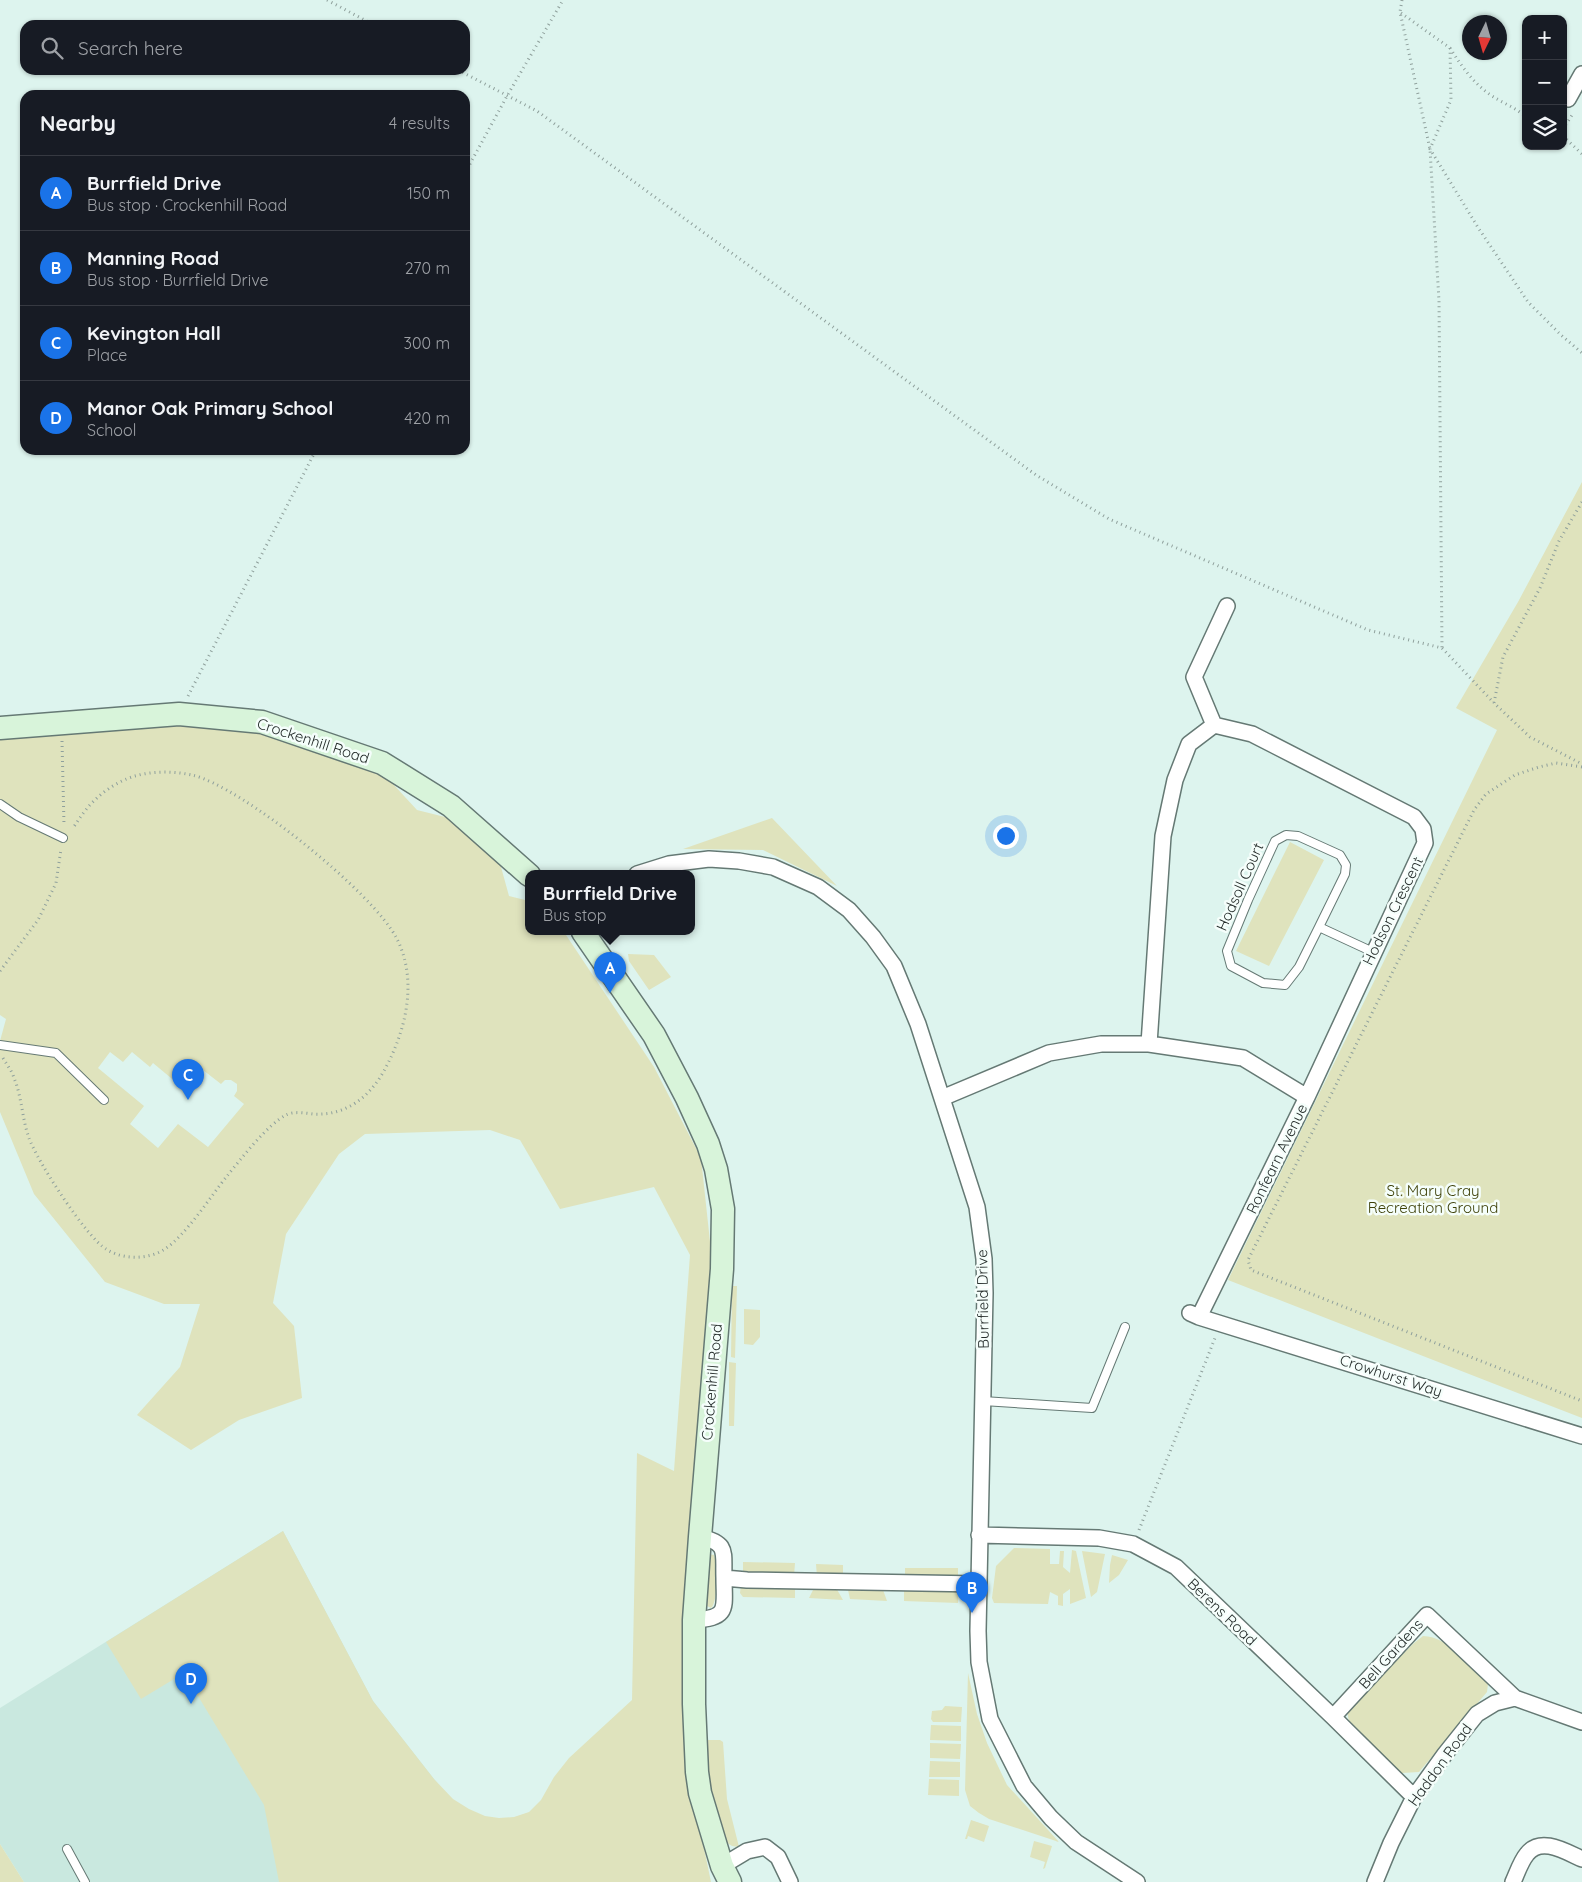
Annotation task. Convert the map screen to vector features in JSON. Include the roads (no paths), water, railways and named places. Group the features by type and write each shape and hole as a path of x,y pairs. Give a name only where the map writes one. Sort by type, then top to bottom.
{"main road":[{"name":"Crockenhill Road","path":"0,728 179,714 262,722 382,762 451,806 525,871"},
{"name":"Crockenhill Road","path":"585,935 654,1035 687,1098 708,1144 716,1169 722,1209 722,1269 694,1620 694,1704 700,1793 726,1874"}],"street":[{"path":"1568,99 1582,74"},
{"path":"1149,1044 1162,836 1175,780 1189,744 1214,725 1194,677 1227,606"},
{"name":"Hodson Crescent","path":"1214,725 1252,734 1414,817 1423,829 1425,843 1421,854 1373,952 1307,1098"},
{"name":"Burrfield Drive","path":"650,870 669,864 709,859 739,861 772,867 818,887 849,910 873,937 894,966 918,1024 977,1207 984,1259 985,1293 978,1631 983,1690 990,1720 1014,1768 1037,1802 1076,1842 1137,1882"},
{"name":"Ronfearn Avenue","path":"942,1098 1049,1053 1101,1044 1149,1044 1242,1058 1307,1098 1195,1315"},
{"name":"Crowhurst Way","path":"1195,1315 1582,1436"},
{"name":"Berens Road","path":"979,1535 1098,1538 1134,1544 1176,1567 1414,1797"},
{"path":"694,1620 713,1619 724,1609 723,1553 720,1544 714,1540 700,1537"},
{"path":"724,1578 979,1584"},
{"name":"Bell Gardens","path":"1333,1717 1427,1614 1515,1698"},
{"path":"1515,1698 1582,1722"},
{"name":"Haddon Road","path":"1375,1882 1391,1843 1414,1797 1445,1754 1477,1714 1495,1703 1515,1698"},
{"path":"1513,1882 1528,1853 1538,1846 1554,1847 1582,1859"},
{"name":"Crockenhill Road","path":"726,1874 747,1851 765,1848 778,1857 790,1882"}],"lane":[{"path":"0,804 18,817 63,838"},
{"name":"Hodsoll Court","path":"1286,835 1298,836 1340,855 1346,865 1345,874 1319,927 1299,967 1286,986 1263,983 1231,966 1227,951 1248,900 1275,841 1286,835"},
{"path":"1319,927 1373,952"},
{"path":"0,1045 56,1053 104,1100"},
{"path":"983,1401 1092,1408 1125,1326"},
{"path":"67,1849 85,1882"}],"place":[{"name":"Burrfield Drive","path":"610,993"},
{"name":"Kevington Hall","path":"188,1100"},
{"name":"Manning Road","path":"972,1613"},
{"name":"Manor Oak Primary School","path":"191,1704"}],"park label":[{"name":"St. Mary Cray Recreation Ground","path":"1433,1200"}]}
